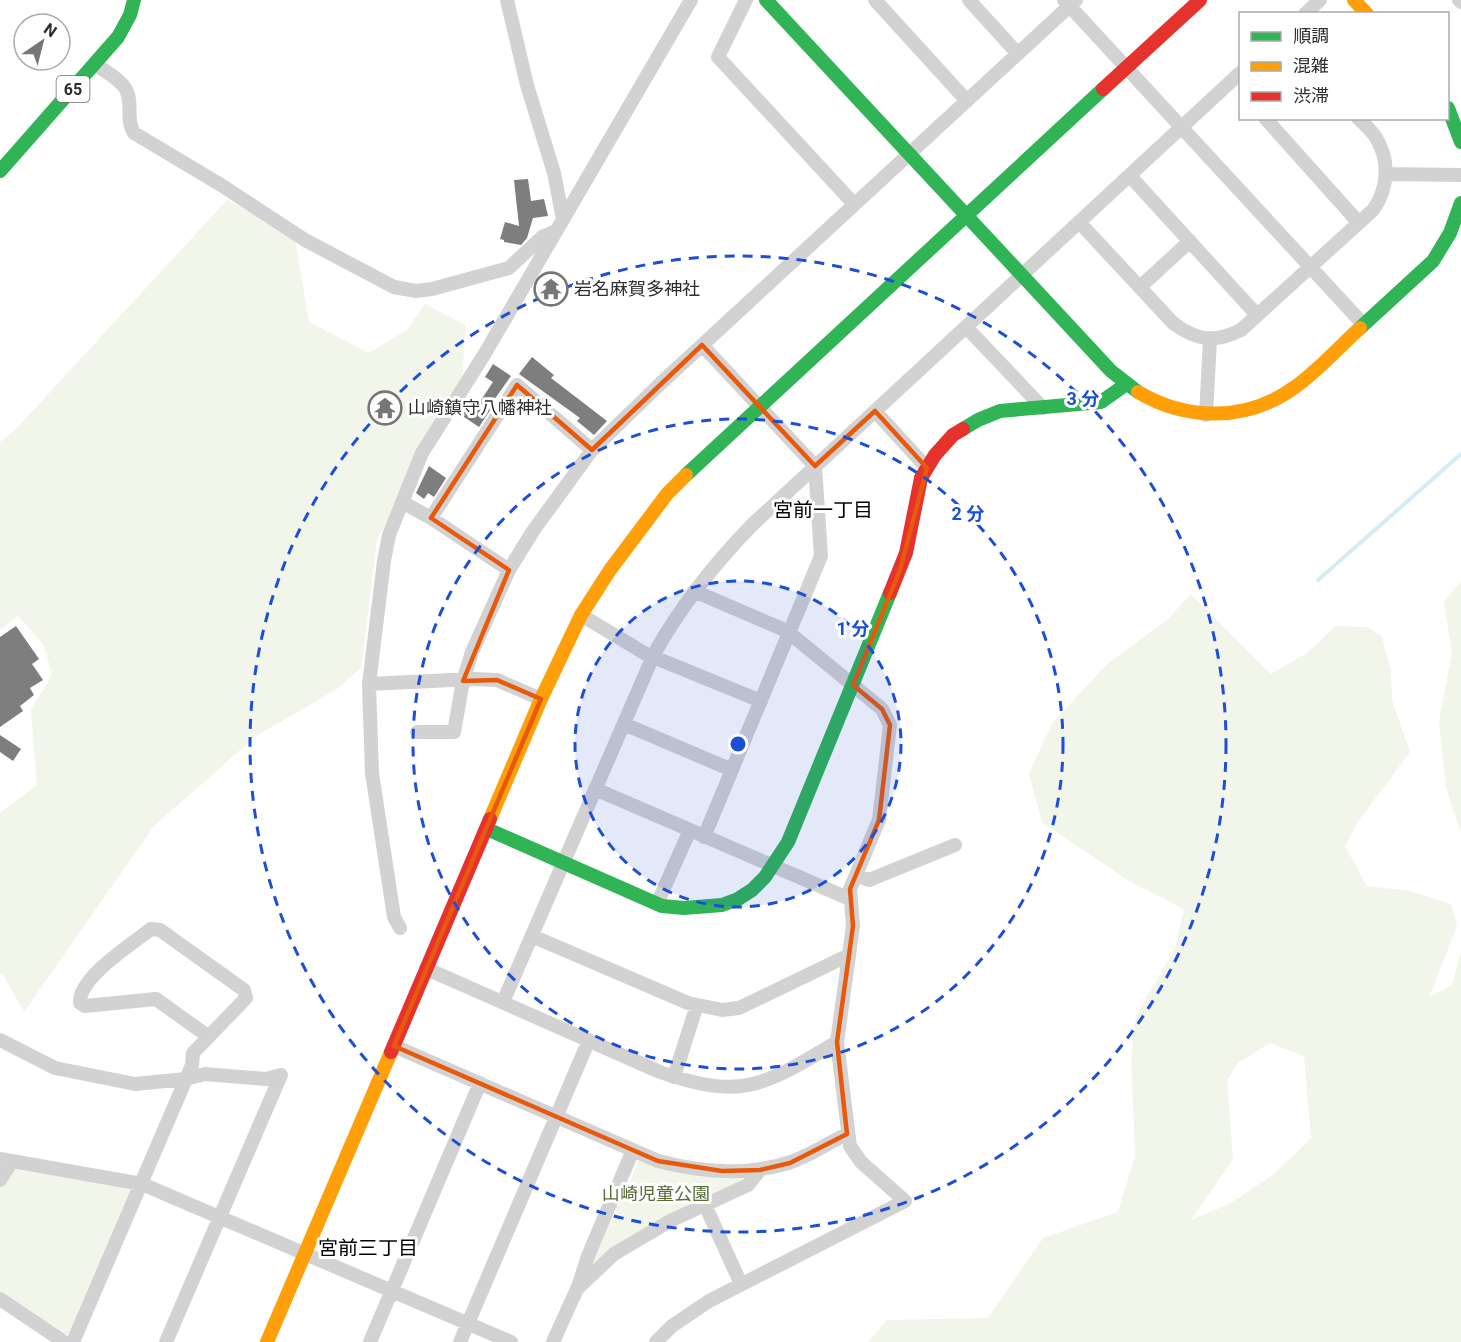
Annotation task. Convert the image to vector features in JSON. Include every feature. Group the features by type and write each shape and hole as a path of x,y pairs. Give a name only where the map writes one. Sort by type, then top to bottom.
{"street":[{"name":"65","path":"0,171 118,37 130,15 134,0"},
{"path":"507,0 527,85 554,173 563,219"},
{"path":"400,928 393,917 372,773 369,684 389,535 422,453 484,355 691,0"},
{"path":"746,0 718,57 854,204"},
{"path":"766,0 1125,385 1163,406 1206,415 1225,414 1252,409 1293,388 1432,261 1443,247 1456,222 1461,203"},
{"path":"875,0 967,101"},
{"path":"969,0 1018,54"},
{"path":"267,1342 541,699 581,615 610,570 668,494 759,406 1200,0"},
{"path":"1307,12 1320,0"},
{"path":"1354,0 1365,12"},
{"path":"417,732 454,732 463,681 489,612 509,570 532,531 592,450 702,345 1018,54 1070,2 1126,68 1363,324"},
{"path":"95,64 123,85 128,94 130,127 134,133 221,185 305,240 394,287 416,291 432,289 509,268 542,237 554,232"},
{"path":"503,1002 652,657 694,591 723,555 752,525 815,466 1182,128 1238,82"},
{"path":"1449,110 1461,141"},
{"path":"1267,120 1359,223"},
{"path":"1079,222 1183,330 1210,340 1230,335 1241,330 1373,210 1379,201 1386,174 1384,156 1375,136 1360,120"},
{"path":"1386,174 1461,175"},
{"path":"1130,176 1257,315"},
{"path":"1140,287 1190,242"},
{"path":"966,327 1043,408"},
{"path":"1206,415 1210,340"},
{"path":"702,345 815,466 821,556 704,837"},
{"path":"431,518 517,385 592,450"},
{"path":"487,829 657,904 684,909 704,909 740,899 753,890 774,866 788,842 900,570 906,553 921,478 935,455 953,435 978,420 1000,411 1101,402 1125,385"},
{"path":"875,411 927,468"},
{"path":"402,502 431,518 509,570"},
{"path":"656,1342 672,1326 709,1301 905,1202 861,1162 850,1146 837,1042 853,926 850,889 879,820 890,725 882,709 789,633 694,591"},
{"path":"581,615 652,657 761,701"},
{"path":"369,684 497,680 541,699"},
{"path":"624,724 732,770"},
{"path":"595,789 850,899"},
{"path":"657,904 690,830"},
{"path":"856,876 869,880 955,845"},
{"path":"73,1342 192,1065 193,1053 246,998 244,990 160,930 151,929 99,968 79,996 80,1003 85,1006 156,999 209,1036"},
{"path":"532,936 697,1005 722,1010 739,1008 849,955"},
{"path":"427,969 674,1077 694,1083 721,1087 749,1086 769,1080 837,1042"},
{"path":"674,1077 697,1005"},
{"path":"0,1040 55,1068 135,1084 186,1079 205,1074 266,1078 281,1075 165,1342"},
{"path":"460,1342 589,1040"},
{"path":"394,1046 658,1161 684,1168 722,1171 759,1170 790,1162 847,1134"},
{"path":"370,1342 480,1083"},
{"path":"553,1342 633,1150"},
{"path":"0,1180 6,1160 142,1184 511,1342"},
{"path":"577,1289 627,1244 670,1221 748,1185 759,1170"},
{"path":"705,1205 741,1284"},
{"path":"0,1299 64,1342"}],"highlighted area":[{"path":"702,345 815,466 875,411 927,468 900,570 853,685 882,709 890,725 879,820 850,889 853,926 837,1042 847,1134 790,1163 760,1170 722,1171 658,1161 394,1046 541,699 497,680 463,681 509,570 431,518 517,385 592,450"}],"green space":[{"path":"227,200 294,233 309,322 369,353 407,330 425,304 465,325 462,390 377,539 361,668 337,689 256,736 154,826 24,1012 4,976 0,974 0,813 37,785 31,710 52,675 44,645 18,616 0,630 0,442 15,430"},
{"path":"1461,581 1461,833 1446,788 1439,721 1452,654 1444,602"},
{"path":"1191,594 1271,674 1307,653 1336,626 1368,627 1382,637 1391,671 1392,700 1410,752 1359,820 1345,846 1367,886 1410,891 1451,904 1457,926 1429,997 1452,985 1461,951 1461,1342 868,1342 887,1320 988,1318 1043,1238 1118,1212 1135,1156 1131,1054 1136,1015 1175,949 1184,909 1129,881 1042,822 1029,774 1051,725 1107,664 1167,620","holes":["1270,1043 1304,1056 1311,1138 1274,1174 1229,1204 1191,1220 1233,1159 1227,1080 1238,1063"]},
{"name":"山崎児童公園","path":"640,1159 700,1177 743,1178 744,1182 599,1263 592,1263"},
{"path":"13,1168 128,1186 133,1191 70,1333 60,1337 0,1296 0,1189"}],"building":[{"path":"528,179 531,201 544,199 548,216 533,218 527,238 521,245 504,242 500,239 505,222 519,226 514,180"},
{"path":"532,357 554,375 551,378 607,421 594,435 577,421 580,418 519,374"},
{"path":"493,364 511,376 491,404 493,406 479,427 458,413 467,400 477,406 493,382 485,377"},
{"path":"429,466 446,478 434,497 428,493 424,499 416,493"},
{"path":"16,626 39,659 32,664 43,680 30,688 34,695 20,706 23,711 0,727 0,637"},
{"path":"0,735 21,749 13,761 0,752"}],"waterway":[{"path":"1318,580 1461,454"}],"traffic: fast":[{"path":"0,171 118,37 130,15 134,0"},
{"path":"766,0 1111,371 1138,392"},
{"path":"686,475 1103,89"},
{"path":"1449,111 1461,142"},
{"path":"1360,328 1433,261 1450,233 1461,203"},
{"path":"963,429 1000,411 1101,402 1125,385"},
{"path":"487,829 662,906 684,908 722,905 738,899 752,890 765,877 788,842 890,593"}],"traffic: slow":[{"path":"1354,0 1365,12"},
{"path":"1138,392 1157,402 1197,412 1237,412 1257,407 1295,387 1321,366 1360,328"},
{"path":"490,819 541,699 581,615 610,570 667,494 686,475"},
{"path":"267,1342 391,1052"}],"traffic: jam":[{"path":"1103,89 1200,0"},
{"path":"890,593 906,553 921,478 935,455 953,435 963,429"},
{"path":"391,1052 490,819"}],"place":[{"name":"岩名麻賀多神社","path":"551,289"},
{"name":"山崎鎮守八幡神社","path":"385,408"}],"district":[{"name":"宮前一丁目","path":"823,510"},
{"name":"宮前三丁目","path":"368,1248"}]}
